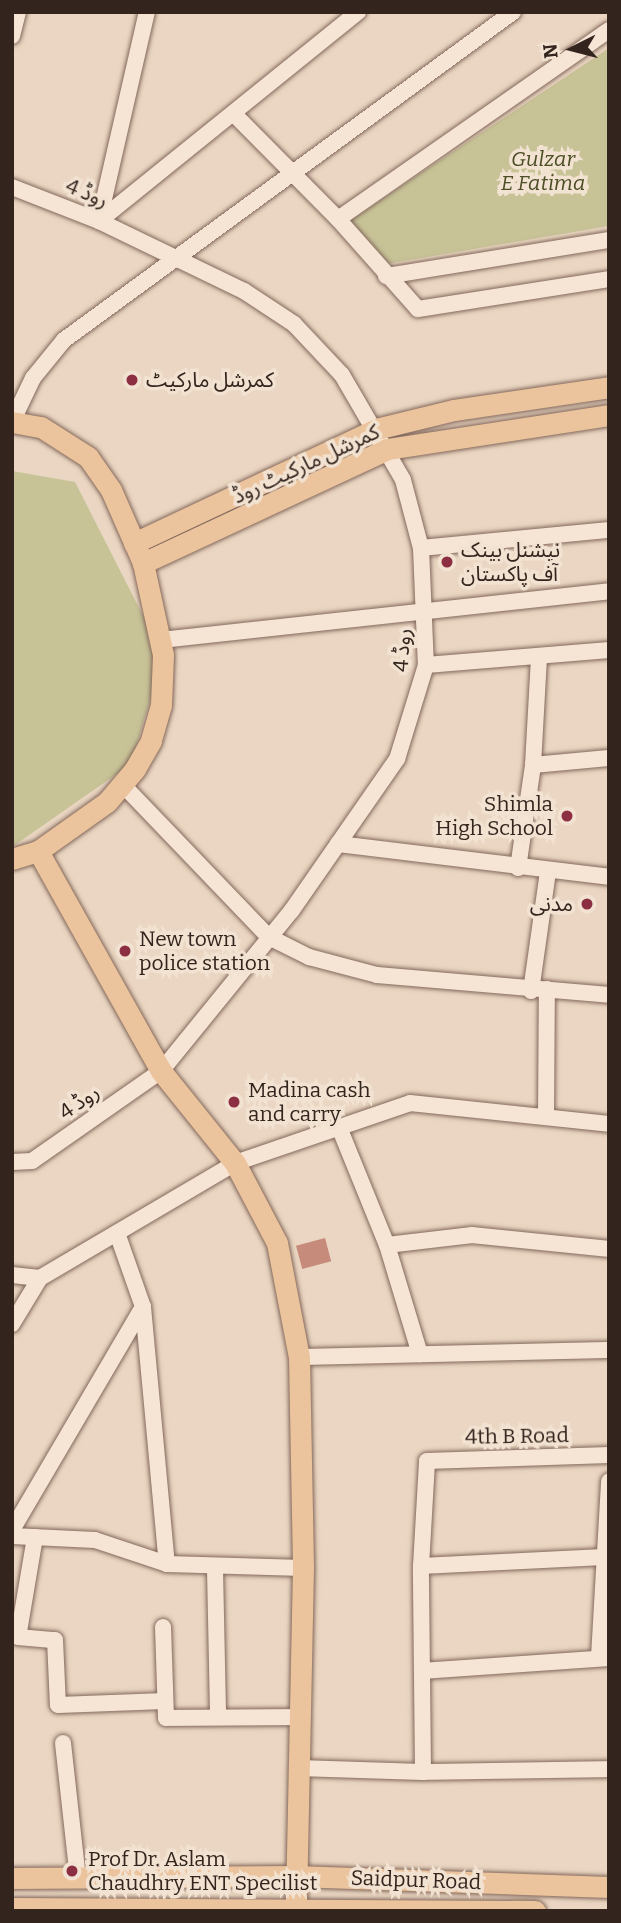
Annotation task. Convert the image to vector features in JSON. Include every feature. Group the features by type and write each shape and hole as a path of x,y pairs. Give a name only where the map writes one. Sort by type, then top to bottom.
{"main road":[{"name":"کمرشل مارکیٹ روڈ","path":"134,543 376,429 454,410 609,387"},
{"name":"کمرشل مارکیٹ روڈ","path":"143,563 387,449 609,415"},
{"path":"12,422 41,427 88,457 111,490 143,563 161,640 161,705 154,729 123,785 107,802 38,851 12,859"},
{"path":"38,851 161,1070 235,1163 277,1243 299,1357 303,1568 296,1909"},
{"name":"Saidpur Road","path":"12,1878 295,1876 609,1887"},
{"name":"Saidpur Road","path":"12,1908 535,1911"}],"street":[{"path":"12,36 19,12"},
{"path":"99,221 147,12"},
{"path":"99,221 234,115 358,12"},
{"path":"12,422 33,378 64,340 174,257 513,12"},
{"path":"338,219 609,30"},
{"path":"234,115 338,219 418,309 609,279"},
{"name":"روڈ 4","path":"12,187 99,221 244,291 294,324 342,375 376,429 403,480 421,548 426,665 397,759 269,937 161,1070 32,1161 12,1162"},
{"path":"386,276 609,240"},
{"path":"421,548 609,530"},
{"path":"161,640 425,614 609,591"},
{"path":"426,665 539,658 609,650"},
{"path":"518,868 533,765 539,658"},
{"path":"533,765 609,758"},
{"path":"123,785 269,937 309,957 377,975 609,995"},
{"path":"338,844 609,877"},
{"path":"546,1117 539,990 548,871"},
{"path":"12,1324 40,1278 235,1163 410,1103 609,1124"},
{"path":"340,1127 387,1245 420,1354"},
{"path":"117,1233 143,1307 167,1564"},
{"path":"387,1245 472,1236 609,1249"},
{"path":"12,1275 40,1278"},
{"path":"12,1530 143,1307"},
{"path":"299,1357 609,1350"},
{"name":"4th B Road","path":"421,1566 427,1461 609,1455"},
{"path":"422,1671 604,1658 604,1557 609,1481"},
{"path":"12,1536 95,1540 167,1564 215,1569 303,1568"},
{"path":"35,1537 18,1637 55,1640 58,1705 165,1701"},
{"path":"423,1772 421,1566 604,1557"},
{"path":"215,1569 218,1717"},
{"path":"163,1627 166,1718 299,1717"},
{"path":"63,1743 78,1878"},
{"path":"298,1768 423,1772 609,1769"}],"green space":[{"name":"Gulzar E Fatima","path":"609,48 609,226 386,264 349,221"},
{"path":"12,471 75,482 163,655 131,764 12,847"}],"building":[{"path":"325,1238 331,1261 302,1269 296,1246"}],"place":[{"name":"کمرشل مارکیٹ","path":"132,380"},
{"name":"نیشنل بینک آف پاکستان","path":"447,562"},
{"name":"Shimla High School","path":"567,816"},
{"name":"مدنی","path":"587,904"},
{"name":"New town police station","path":"125,951"},
{"name":"Madina cash and carry","path":"234,1102"},
{"name":"Prof Dr. Aslam Chaudhry ENT Specilist","path":"72,1871"}]}
